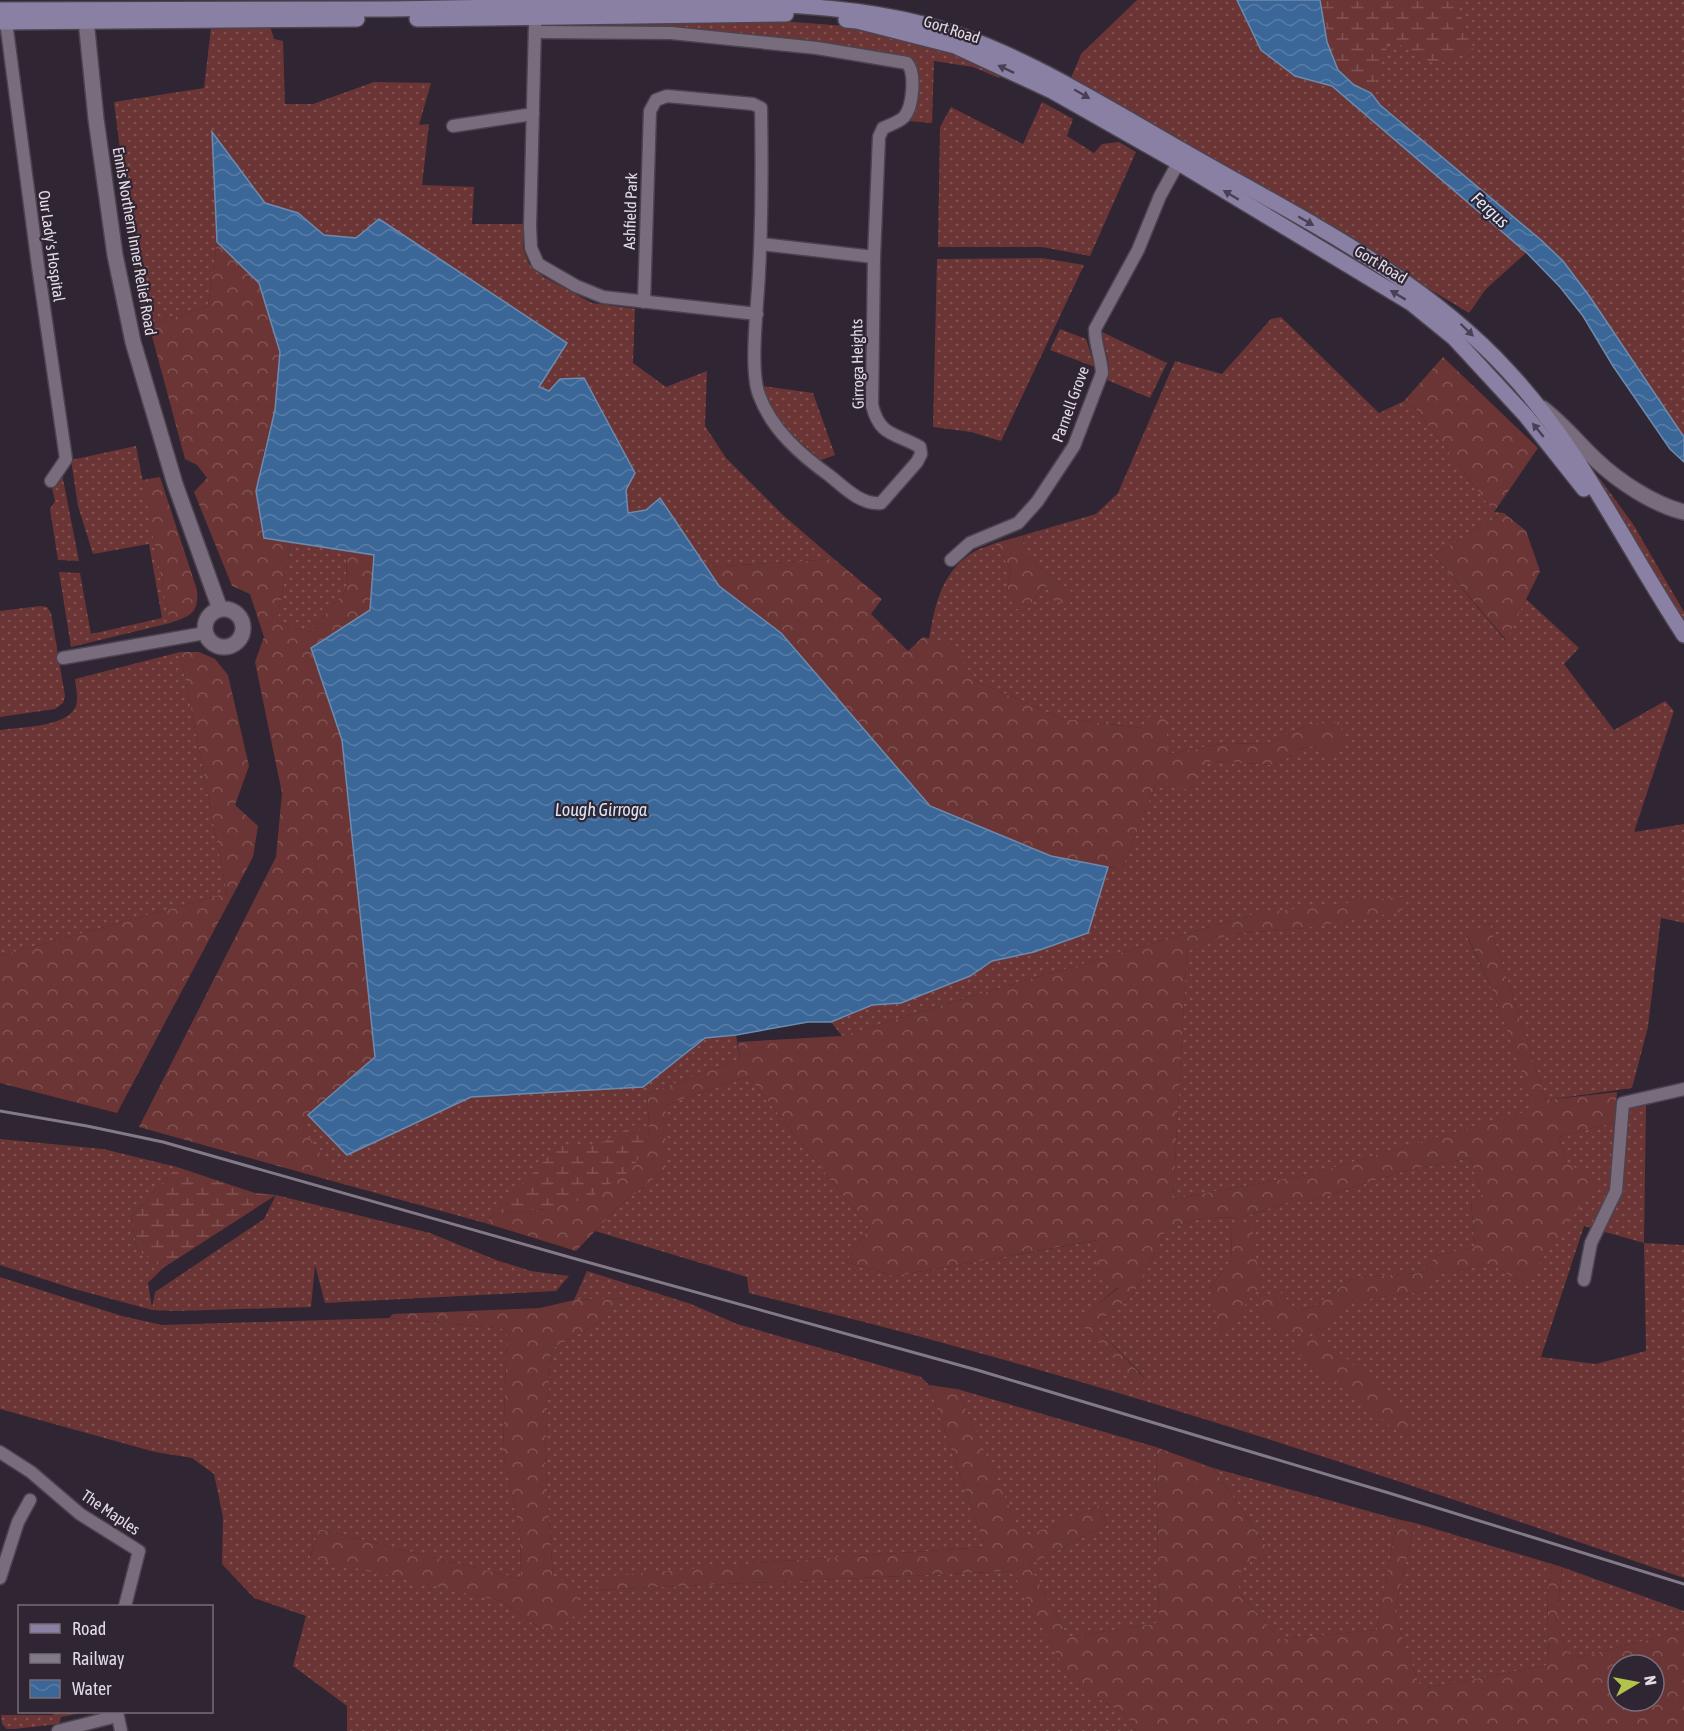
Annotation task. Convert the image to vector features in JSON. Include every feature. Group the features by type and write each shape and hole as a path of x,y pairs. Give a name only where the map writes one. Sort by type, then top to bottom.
{"main road":[{"name":"Gort Road","path":"733,6 784,14 857,21 955,46 1052,91 1181,158"},
{"name":"Gort Road","path":"3,16 37,7 86,15 279,9 442,9 535,18 733,6 856,10 925,25 992,48 1074,89 1411,303 1454,338 1579,473 1684,635"},
{"path":"1181,158 1347,245 1416,289 1461,324 1508,369 1542,408 1579,473"}],"street":[{"name":"Ennis Northern Inner Relief Road","path":"86,15 96,119 115,255 133,342 175,484 220,609"},
{"name":"Our Lady's Hospital","path":"3,16 66,459 51,481"},
{"path":"757,314 603,297 576,286 538,264 531,248 530,226 535,18 817,48 907,63 913,72 909,108 905,116 883,128 879,137 874,257 760,244"},
{"name":"Ashfield Park","path":"644,302 650,111 656,100 667,96 753,104 761,108 757,314"},
{"path":"453,126 533,114"},
{"name":"Parnell Grove","path":"951,560 970,543 1018,523 1037,502 1074,446 1102,373 1102,364 1095,344 1095,329 1138,250 1161,196 1181,158"},
{"name":"Girroga Heights","path":"757,314 754,371 759,394 771,418 790,444 818,467 862,500 871,504 881,503 917,462 921,454 920,447 883,430 876,422 872,405 874,257"},
{"path":"1542,408 1556,418 1597,461 1628,486 1672,509 1684,512"},
{"path":"1579,473 1597,461"},
{"path":"220,609 232,611 242,621 243,631 239,640 229,647 221,648 212,644 205,633 208,616 220,609"},
{"path":"63,658 205,633"},
{"path":"1584,1280 1591,1243 1616,1191 1623,1103 1684,1089"},
{"name":"The Maples","path":"0,1452 20,1464 80,1514 139,1551 125,1605"},
{"path":"0,1461 20,1464"},
{"path":"0,1578 18,1522 30,1500"},
{"path":"58,1731 117,1714 121,1731"}],"green space":[{"path":"1137,0 1237,0 1261,50 1295,76 1332,85 1527,252 1486,289 1469,313 1269,192 1071,78 1081,54"},
{"path":"1320,0 1684,0 1684,437 1590,297 1563,261 1380,105 1371,93 1354,85"},
{"path":"1320,0 1455,0 1474,49 1436,65 1390,39 1371,93 1353,85 1337,68 1328,46"},
{"path":"740,19 849,27 903,36 955,51 1001,73 999,78 973,67 934,61 932,123 908,121 918,90 918,74 912,60 906,58 810,41 690,29 547,27 543,24"},
{"path":"270,26 274,39 283,41 285,104 313,104 374,82 431,83 419,125 429,124 422,185 474,187 472,224 523,224 523,248 529,264 544,277 592,303 635,309 633,363 666,387 707,371 705,426 726,458 783,515 834,559 706,567 660,499 646,510 628,513 626,490 550,391 539,387 566,343 379,219 356,238 324,235 298,213 265,203 212,133 217,242 208,306 149,325 139,302 114,102 204,88 211,28"},
{"path":"1042,102 1073,119 1067,136 1094,153 1102,144 1119,142 1136,152 1090,256 1042,247 938,247 940,127 951,107 1023,144"},
{"path":"217,242 259,283 280,352 275,410 263,456 264,538 291,542 277,622 310,632 347,589 346,551 374,555 371,610 311,649 342,740 375,1057 308,1115 303,1128 332,1171 325,1179 139,1127 276,857 282,793 255,662 264,637 250,594 232,586 194,492 207,478 197,465 185,459 149,325 208,306"},
{"path":"1042,258 1084,265 1001,441 971,432 933,427 937,259"},
{"path":"1281,317 1379,413 1404,401 1416,409 1494,512 1504,513 1434,555 1505,640 1526,599 1579,648 1564,664 1614,730 1665,701 1674,711 1634,832 1684,824 1684,923 1661,918 1648,1027 1632,1088 1546,1100 1489,923 1467,936 1492,989 1536,1109 1311,1174 1173,1199 1187,948 1232,934 1305,928 1258,913 842,1036 831,1022 872,1005 901,1003 970,976 992,961 1034,952 1088,933 1108,867 1122,869 1157,781 1212,761 1278,765 1299,749 1317,746 1310,724 1266,744 1227,743 1168,754 1142,728 1060,718 976,681 951,645 929,639 940,592 951,572 972,553 995,543 1011,570 1007,592 1027,609 1044,586 1069,604 1075,595 1022,553 1024,535 1096,514 1118,493 1175,361 1222,374 1271,319"},
{"path":"1060,329 1086,339 1095,367 1050,350"},
{"path":"1102,332 1167,363 1150,398 1107,380 1108,362"},
{"path":"1443,357 1538,448 1494,512 1416,409 1404,401"},
{"path":"763,386 813,393 835,455 821,460 794,436 779,419"},
{"path":"136,446 170,623 71,647 59,572 80,573 91,634 162,618 149,544 93,554 78,506 71,460"},
{"path":"62,474 79,561 58,560 50,509 55,501 52,488"},
{"path":"1592,475 1600,479 1633,524 1684,612 1684,624"},
{"path":"160,477 197,590 195,609 192,613 170,623 142,480"},
{"path":"1504,513 1526,531 1540,571 1506,640 1434,555"},
{"path":"1024,535 1022,553 1075,595 1069,604 1056,602 1047,596 1049,589 1044,586 1027,609 1014,609 1007,592 1011,570 995,543"},
{"path":"291,542 346,551 347,589 310,632 277,622"},
{"path":"834,559 882,599 871,614 908,651 923,637 951,644 976,681 1060,718 1141,728 1149,717 1166,718 1168,754 1227,743 1266,744 1310,724 1340,722 1344,740 1330,757 1316,746 1299,749 1278,765 1212,761 1199,767 1195,792 1157,781 1122,869 1051,856 930,806 781,633 719,586 706,567"},
{"path":"47,607 51,613 65,696 63,703 55,709 0,717 0,611"},
{"path":"180,652 227,893 0,956 0,730 49,723 67,716 76,704 75,679"},
{"path":"180,652 199,652 215,659 228,675 249,766 235,805 258,826 253,857 117,1113 0,1083 0,956 227,893"},
{"path":"1410,897 1400,912 1305,928 1232,934 1187,949 1173,1199 1311,1174 1535,1109 1492,989 1467,935 1489,923 1546,1100 1617,1092 1615,1122 1559,1137 1567,1162 1597,1183 1525,1284 1490,1264 1441,1274 1426,1291 1351,1301 1317,1331 1283,1334 1258,1308 1264,1296 1279,1291 1297,1311 1315,1306 1354,1277 1421,1273 1436,1256 1475,1247 1471,1201 1482,1195 1470,1158 1408,1170 1307,1202 1289,1202 1240,1218 1208,1217 1167,1228 1143,1278 1130,1298 1094,1325 1146,1380 1140,1386 1078,1321 1118,1288 1096,1278 1098,1240 895,1276 846,1262 869,1228 748,1076 666,1105 666,1169 619,1206 576,1251 485,1223 494,1214 546,1209 650,1140 647,1094 740,1059 738,1042 842,1036 1258,913"},
{"path":"736,1035 740,1059 647,1094 650,1140 494,1214 485,1223 325,1179 332,1171 302,1128 308,1115 347,1155 471,1097 643,1087 705,1037"},
{"path":"748,1076 869,1228 846,1262 895,1276 1099,1240 1118,1287 1079,1321 1146,1379 1094,1325 1130,1298 1143,1278 1167,1228 1208,1217 1240,1218 1289,1202 1307,1202 1408,1170 1470,1158 1482,1195 1471,1202 1475,1247 1436,1256 1421,1273 1354,1277 1315,1306 1297,1311 1279,1291 1264,1296 1317,1331 1350,1301 1426,1291 1440,1274 1490,1264 1525,1284 1567,1162 1559,1137 1615,1122 1628,1108 1646,1104 1644,1243 1684,1245 1684,1578 1241,1430 944,1343 749,1293 747,1277 595,1231 619,1206 666,1169 666,1105","holes":["1232,1225 1260,1285 1210,1288 1231,1260","1584,1226 1644,1243 1646,1351 1596,1364 1541,1357"]},
{"path":"634,1125 650,1140 631,1170 589,1198 546,1209 494,1214 558,1146 600,1144"},
{"path":"0,1139 103,1149 177,1167 131,1217 137,1250 163,1268 148,1283 152,1308 155,1292 264,1219 276,1195 430,1233 496,1260 531,1271 569,1276 556,1291 325,1303 315,1265 311,1307 152,1310 71,1288 0,1265"},
{"path":"177,1167 255,1193 276,1195 163,1268 137,1250 131,1217"},
{"path":"1232,1225 1252,1226 1260,1285 1227,1330 1219,1332 1210,1288 1231,1260"},
{"path":"587,1271 691,1304 737,1324 921,1377 929,1385 985,1547 755,1563 596,1590 1013,1571 1071,1681 1132,1719 1135,1731 347,1731 347,1706 293,1666 306,1616 254,1598 222,1564 223,1517 214,1474 192,1458 155,1452 0,1409 0,1277 122,1316 162,1325 389,1318 507,1329 503,1451 520,1534 521,1579 319,1529 310,1557 501,1601 549,1635 553,1579 545,1454 551,1349 597,1324 625,1298 574,1300"},
{"path":"626,1298 597,1324 551,1349 545,1454 553,1579 574,1582 581,1611 549,1635 501,1601 310,1558 319,1529 521,1579 520,1534 503,1451 507,1329 389,1318 393,1314 540,1308 574,1300"},
{"path":"1294,1338 1316,1338 1339,1352 1413,1417 1410,1434 1391,1427 1339,1380 1328,1378 1294,1350"},
{"path":"929,1385 957,1389 1023,1538 1100,1505 1107,1525 1029,1565 1068,1637 1159,1623 1156,1447 1213,1468 1272,1554 1242,1564 1238,1592 1280,1639 1377,1630 1397,1519 1415,1523 1394,1614 1421,1689 1549,1665 1547,1595 1552,1564 1562,1567 1556,1624 1571,1659 1684,1631 1684,1731 1135,1731 1132,1719 1071,1681 1012,1571 596,1590 601,1577 755,1563 985,1547"},
{"path":"957,1389 1156,1447 1159,1623 1068,1637 1029,1565 1107,1525 1100,1505 1023,1539"},
{"path":"1213,1468 1397,1519 1377,1630 1280,1639 1238,1592 1241,1564 1272,1554"},
{"path":"1415,1523 1552,1564 1547,1595 1549,1665 1421,1689 1394,1614"},
{"path":"1562,1567 1684,1611 1684,1631 1571,1659 1556,1624"},
{"path":"53,1713 82,1713 61,1717 59,1724 14,1729 7,1729 2,1724 1,1715 53,1715"}],"water":[{"name":"Fergus","path":"1237,0 1320,0 1327,42 1338,70 1354,85 1371,93 1380,105 1563,261 1590,297 1684,437 1684,462 1670,449 1613,366 1583,316 1560,287 1527,253 1332,86 1295,76 1261,50"},
{"name":"Lough Girroga","path":"212,132 265,203 298,213 324,235 356,238 379,219 567,343 539,387 549,391 560,379 584,378 635,473 626,490 628,513 646,510 660,498 719,586 781,633 930,806 1051,856 1108,867 1088,933 1034,952 992,961 970,976 901,1003 872,1005 831,1022 808,1022 705,1038 643,1087 471,1097 347,1155 308,1115 375,1057 342,740 311,648 370,610 374,555 264,538 256,491 275,410 280,352 259,283 217,242"}],"railway":[{"path":"0,1111 163,1142 977,1370 1684,1584"}]}
